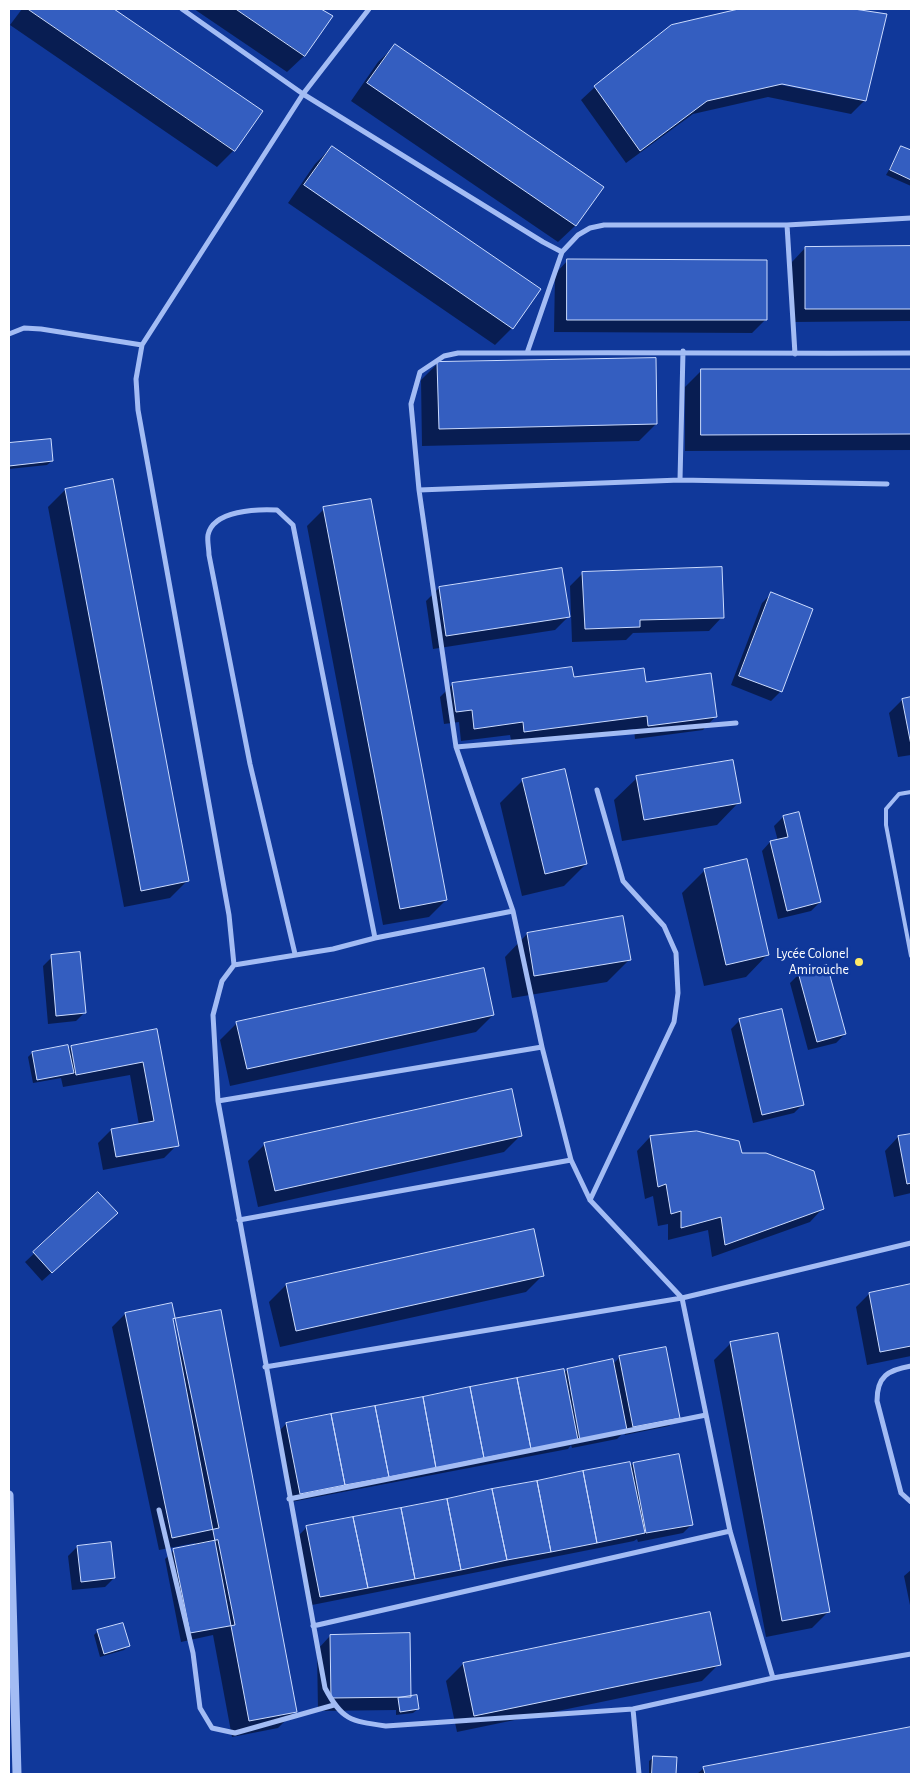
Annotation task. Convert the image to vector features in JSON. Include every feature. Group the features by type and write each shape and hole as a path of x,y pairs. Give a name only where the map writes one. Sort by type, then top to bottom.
{"street":[{"path":"182,9 302,94 562,252"},
{"path":"369,9 302,94 142,345 136,379 138,410 229,915 234,965 222,981 213,1016 218,1100 312,1626 325,1688 334,1705 346,1718 386,1726 633,1709 773,1678 911,1654"},
{"path":"527,353 562,252 578,235 590,228 604,225 787,225 911,218"},
{"path":"787,225 795,354"},
{"path":"9,334 24,328 41,328 142,345"},
{"path":"680,480 684,351"},
{"path":"773,1678 730,1531 682,1298 590,1200 571,1160 542,1047 513,911 456,748 418,490 411,404 420,372 444,356 458,353 684,351 795,354 911,353"},
{"path":"418,490 680,480 887,484"},
{"path":"295,954 250,764 210,555 208,534 220,519 254,509 277,510 292,524 375,938"},
{"path":"456,748 736,723"},
{"path":"590,1200 674,1022 678,993 676,953 664,926 623,881 597,790"},
{"path":"234,965 333,949 375,938 513,911"},
{"path":"218,1100 542,1047"},
{"path":"239,1220 571,1160"},
{"path":"265,1367 682,1298 911,1243"},
{"path":"911,1366 888,1373 881,1380 878,1390 878,1401 901,1493 911,1502"},
{"path":"289,1499 706,1415"},
{"path":"9,1495 17,1774"},
{"path":"159,1510 193,1653 200,1708 212,1728 235,1733 334,1705"},
{"path":"312,1626 730,1531"},
{"path":"633,1709 639,1774"}],"lane":[{"path":"911,792 899,794 886,809 886,825 911,956"}],"building":[{"path":"28,9 114,9 263,111 235,151"},
{"path":"236,9 321,9 333,16 305,56"},
{"path":"739,9 854,9 887,14 866,101 782,84 707,101 640,151 594,86 671,25"},
{"path":"395,44 604,187 576,226 367,83"},
{"path":"332,146 541,289 513,329 304,185"},
{"path":"901,146 911,150 911,180 890,170"},
{"path":"911,246 911,309 805,309 805,247"},
{"path":"567,259 767,260 767,320 567,320"},
{"path":"656,358 657,424 439,429 437,362"},
{"path":"701,369 911,369 911,434 701,435"},
{"path":"51,439 53,461 9,466 9,443"},
{"path":"113,479 189,881 141,891 65,489"},
{"path":"371,499 447,900 400,909 323,507"},
{"path":"722,567 724,618 640,620 640,627 585,629 582,572"},
{"path":"562,568 570,617 446,636 439,587"},
{"path":"771,592 813,609 782,692 739,676"},
{"path":"572,667 574,677 644,668 646,682 711,673 717,717 648,726 647,716 524,732 523,722 474,729 472,710 456,712 452,683"},
{"path":"911,697 911,745 902,699"},
{"path":"733,760 741,803 644,820 636,776"},
{"path":"565,769 587,864 545,874 522,779"},
{"path":"799,812 821,902 787,911 770,841 788,837 783,816"},
{"path":"747,859 769,955 726,965 704,869"},
{"path":"623,916 631,960 534,976 527,933"},
{"path":"80,952 86,1013 56,1016 51,955"},
{"path":"827,965 846,1034 817,1042 798,972"},
{"path":"484,968 494,1015 247,1069 236,1022"},
{"path":"782,1009 804,1105 762,1115 739,1019"},
{"path":"157,1029 179,1146 116,1157 111,1129 154,1121 143,1062 76,1075 71,1046"},
{"path":"68,1045 74,1073 37,1080 32,1052"},
{"path":"512,1089 522,1136 275,1191 264,1143"},
{"path":"697,1131 739,1141 742,1153 766,1153 814,1171 824,1209 725,1245 721,1217 681,1228 681,1211 671,1214 666,1184 658,1187 650,1136"},
{"path":"911,1134 911,1183 907,1184 898,1136"},
{"path":"98,1192 118,1213 52,1273 33,1252"},
{"path":"534,1229 544,1276 296,1331 286,1284"},
{"path":"911,1284 911,1346 880,1352 869,1293"},
{"path":"172,1303 219,1528 172,1538 125,1313"},
{"path":"221,1310 297,1712 249,1721 173,1319"},
{"path":"778,1333 830,1612 782,1621 730,1342"},
{"path":"666,1347 680,1418 633,1427 619,1356"},
{"path":"613,1359 627,1430 580,1440 567,1369"},
{"path":"564,1369 578,1440 531,1449 517,1378"},
{"path":"517,1378 531,1449 484,1458 470,1387"},
{"path":"470,1387 484,1458 436,1468 423,1397"},
{"path":"423,1397 436,1468 389,1477 375,1406"},
{"path":"375,1406 389,1477 345,1485 331,1414"},
{"path":"331,1414 345,1485 300,1494 286,1423"},
{"path":"679,1454 693,1525 646,1533 633,1463"},
{"path":"630,1462 645,1533 597,1543 583,1471"},
{"path":"583,1471 597,1543 551,1552 537,1481"},
{"path":"537,1481 551,1552 507,1560 492,1489"},
{"path":"492,1489 507,1560 461,1570 447,1499"},
{"path":"447,1499 461,1570 415,1579 401,1508"},
{"path":"401,1508 415,1579 368,1588 353,1517"},
{"path":"353,1517 368,1588 320,1597 306,1526"},
{"path":"218,1540 235,1625 190,1633 173,1549"},
{"path":"111,1542 115,1578 81,1582 77,1546"},
{"path":"710,1612 721,1665 474,1716 463,1663"},
{"path":"123,1623 130,1646 104,1654 97,1630"},
{"path":"410,1633 411,1697 331,1698 330,1635"},
{"path":"417,1695 419,1709 400,1712 398,1698"},
{"path":"911,1727 911,1774 705,1774 703,1767"},
{"path":"653,1756 677,1757 676,1774 652,1774"}],"place":[{"name":"Lycée Colonel Amirouche","path":"859,962"}]}
